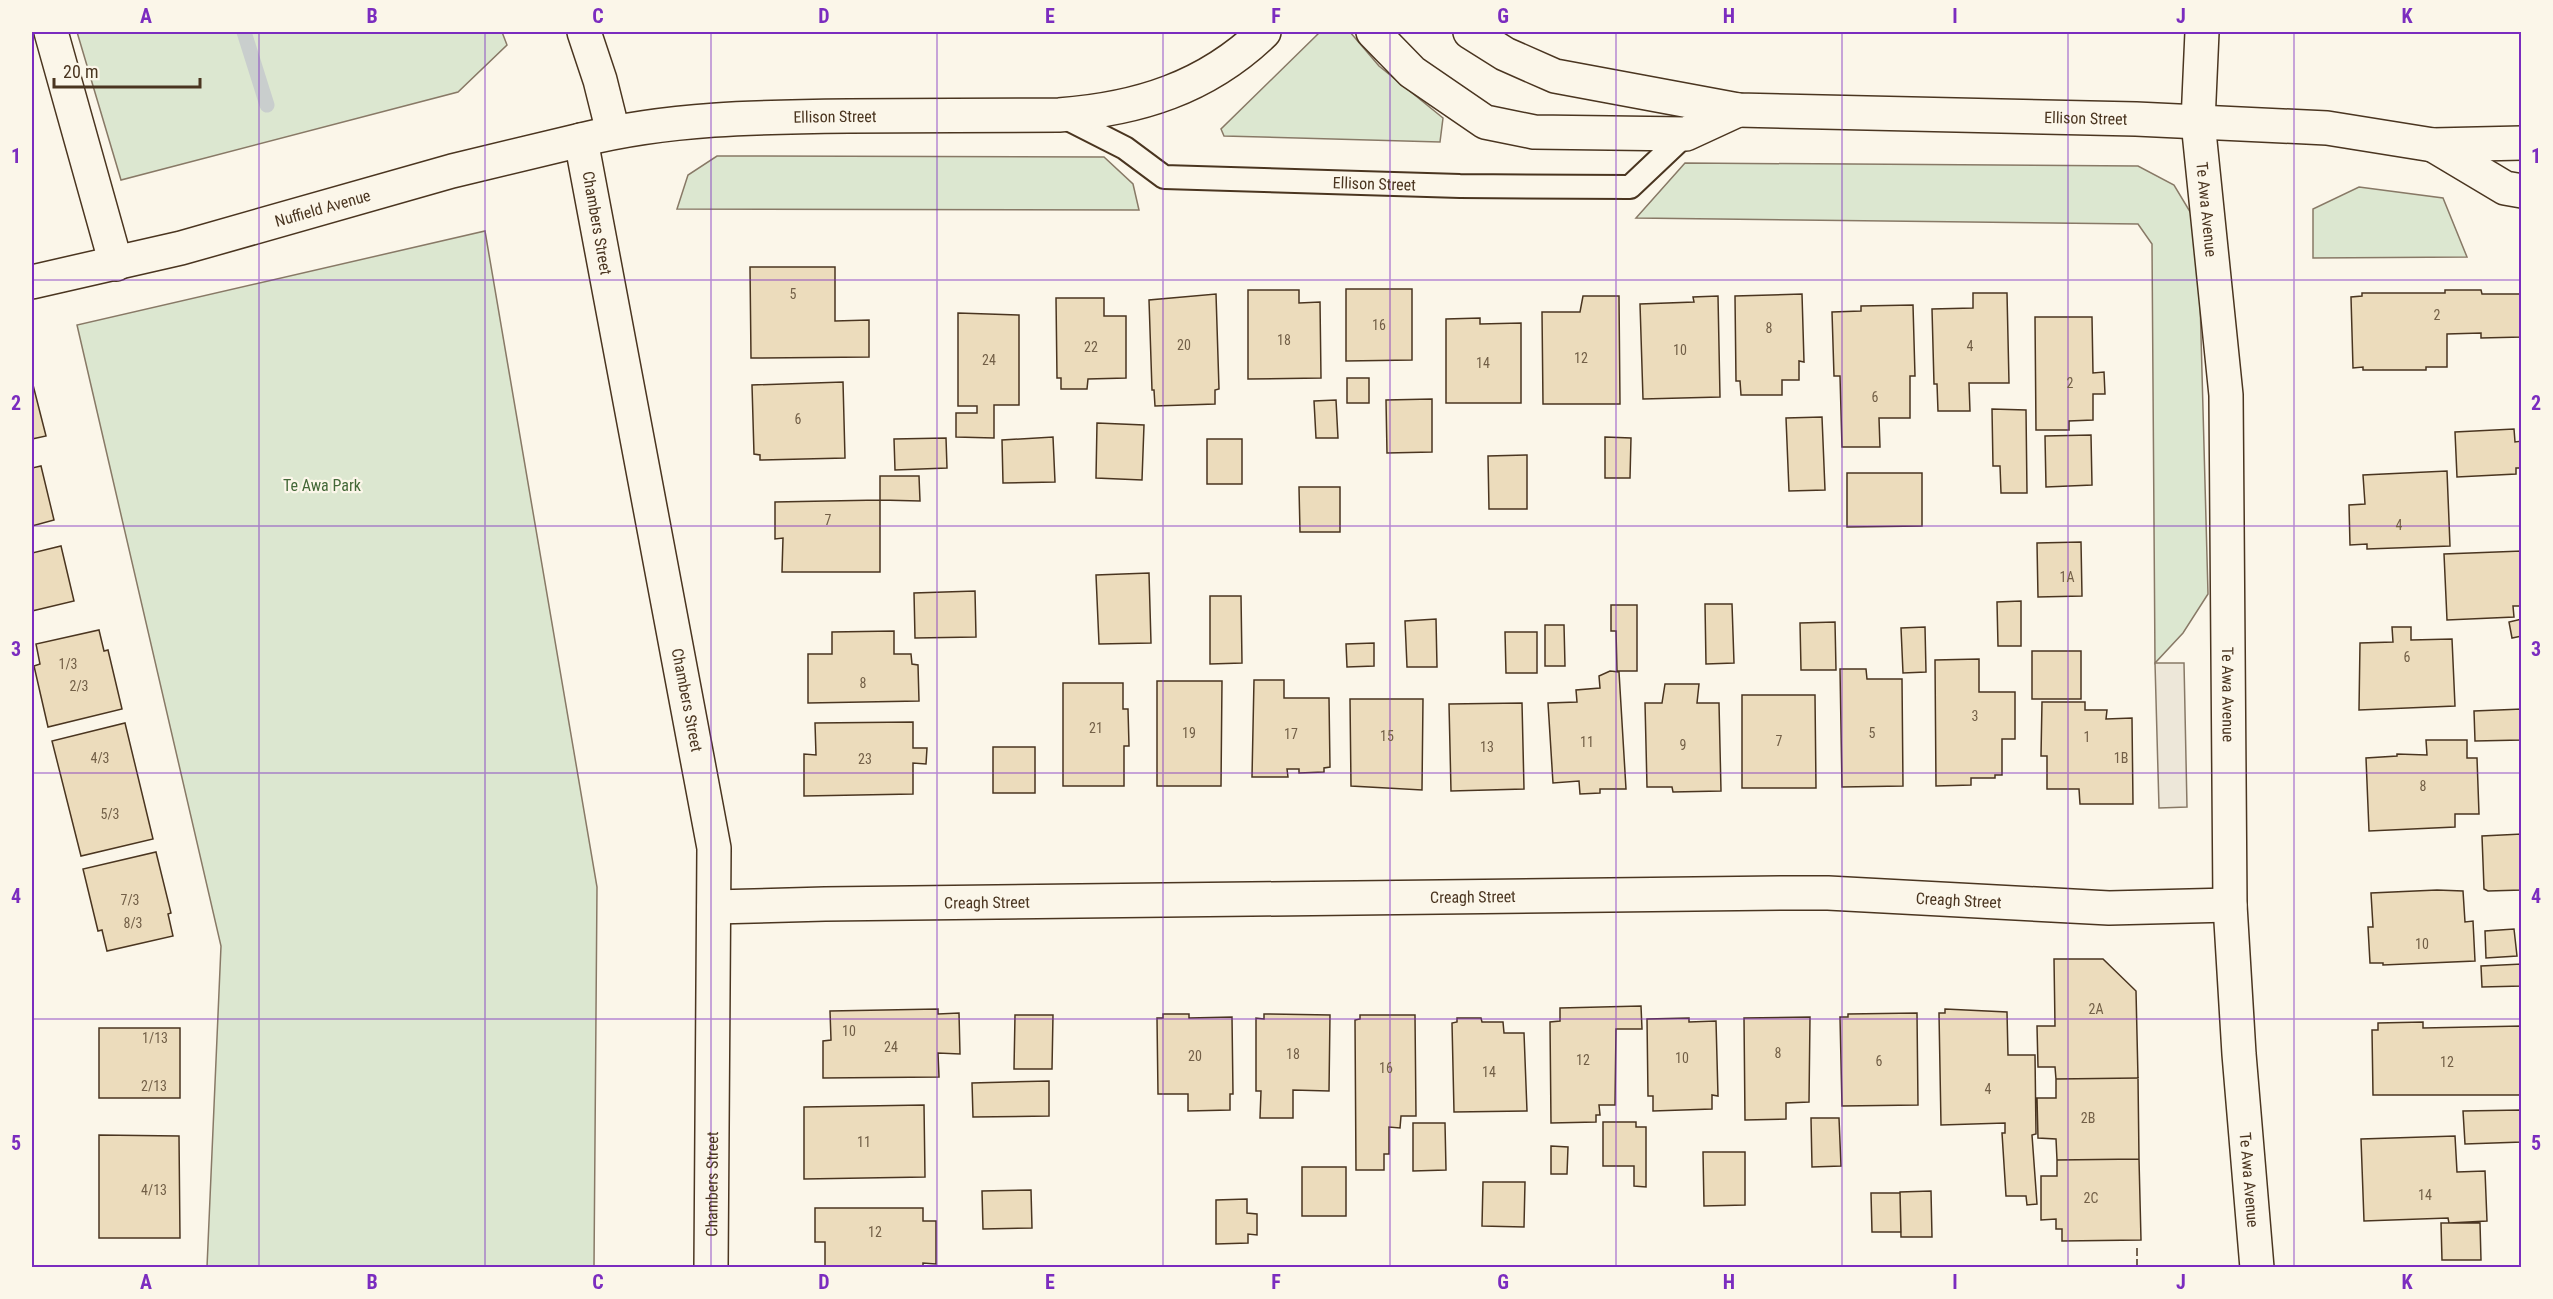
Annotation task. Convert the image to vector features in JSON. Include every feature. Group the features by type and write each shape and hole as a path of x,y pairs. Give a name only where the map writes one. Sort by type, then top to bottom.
{"street":[{"path":"51,32 116,264"},
{"path":"584,32 600,80 613,132"},
{"name":"Ellison Street","path":"613,132 768,117 1059,115 1106,111 1149,101 1198,80 1248,47 1264,32"},
{"name":"Ellison Street","path":"1373,32 1412,72 1485,122 1533,132 1686,134 1738,110"},
{"name":"Ellison Street","path":"1470,32 1504,54 1555,76 1738,110 2199,122 2327,128 2433,145 2522,143"},
{"name":"Te Awa Avenue","path":"2202,32 2199,122 2226,395 2230,905 2239,1054 2258,1268"},
{"name":"Nuffield Avenue","path":"32,282 181,248 452,171 613,132"},
{"name":"Chambers Street","path":"581,140 714,848 711,1268"},
{"name":"Ellison Street","path":"2433,145 2505,188 2522,191"},
{"name":"Creagh Street","path":"714,907 1781,893 1828,893 2109,908 2230,905"}],"lane":[{"name":"Ellison Street","path":"1059,115 1125,148 1164,177 1188,178 1460,186 1630,187 1686,134"}],"green space":[{"path":"77,32 502,32 507,45 458,92 121,180"},
{"path":"1320,32 1350,32 1379,66 1443,118 1440,142 1224,136 1221,129"},
{"path":"717,156 1104,157 1133,184 1139,210 677,209 688,175"},
{"path":"1685,163 2138,166 2174,185 2198,225 2208,594 2183,633 2155,663 2152,244 2138,224 1636,218"},
{"path":"2359,187 2443,198 2467,257 2313,258 2313,209"},
{"name":"Te Awa Park","path":"485,231 597,887 594,1267 207,1267 221,946 77,325"}],"shaded area":[{"path":"2155,663 2184,663 2187,807 2159,808"}],"building":[{"path":"750,267 835,267 835,321 869,320 869,357 751,358"},
{"path":"1346,289 1412,289 1412,360 1346,361"},
{"path":"1248,290 1299,290 1299,303 1320,302 1321,378 1248,379"},
{"path":"2445,290 2481,290 2482,294 2522,294 2522,337 2481,338 2481,333 2447,334 2447,367 2426,367 2426,370 2353,368 2351,297 2362,296 2362,293 2445,293"},
{"path":"1973,293 2007,293 2009,383 1969,383 1970,411 1938,411 1937,384 1934,384 1932,309 1973,308"},
{"path":"1216,294 1219,389 1215,390 1215,404 1155,406 1154,390 1152,390 1149,300"},
{"path":"1802,294 1804,362 1799,361 1799,380 1782,380 1782,395 1741,395 1740,381 1736,381 1735,296"},
{"path":"1583,296 1619,296 1620,404 1543,404 1542,312 1580,312"},
{"path":"1718,296 1720,397 1643,399 1640,304 1694,302 1693,297"},
{"path":"1056,298 1104,298 1104,316 1126,316 1126,378 1088,379 1087,389 1061,389 1061,378 1057,378"},
{"path":"1913,305 1915,376 1910,376 1910,418 1879,418 1880,447 1842,447 1840,376 1834,376 1832,312 1861,311 1861,306"},
{"path":"958,313 1019,315 1019,405 994,405 994,438 956,437 956,413 977,413 977,406 958,406"},
{"path":"2035,317 2092,317 2093,373 2104,372 2105,394 2093,394 2093,420 2069,421 2069,430 2036,430"},
{"path":"1480,318 1480,324 1521,323 1521,403 1446,403 1446,319"},
{"path":"1347,378 1369,378 1369,403 1347,403"},
{"path":"32,381 46,436 32,439"},
{"path":"843,382 845,458 760,460 760,455 754,454 752,385"},
{"path":"1432,399 1432,452 1387,453 1386,400"},
{"path":"1336,400 1338,438 1316,438 1314,401"},
{"path":"1992,409 2026,410 2027,493 2001,493 2000,466 1993,466"},
{"path":"1822,417 1825,490 1789,491 1786,418"},
{"path":"1097,423 1144,425 1142,480 1096,478"},
{"path":"2514,429 2515,442 2522,441 2522,468 2516,468 2516,474 2457,477 2455,432"},
{"path":"2091,435 2092,485 2046,487 2045,436"},
{"path":"1053,437 1055,482 1003,483 1002,440"},
{"path":"1605,437 1631,438 1630,478 1605,478"},
{"path":"946,438 947,468 895,470 894,439"},
{"path":"1207,439 1242,439 1242,484 1207,484"},
{"path":"1527,455 1527,509 1489,509 1488,456"},
{"path":"41,466 54,520 32,526 32,468"},
{"path":"2447,471 2450,546 2367,549 2367,544 2350,545 2349,505 2365,504 2363,475"},
{"path":"1847,473 1922,473 1922,526 1847,527"},
{"path":"880,476 919,476 920,501 880,500"},
{"path":"1299,487 1340,487 1340,532 1300,532"},
{"path":"880,500 880,572 782,572 783,538 775,539 775,502"},
{"path":"2081,542 2082,596 2038,597 2037,543"},
{"path":"61,546 74,601 32,611 32,553"},
{"path":"2522,551 2522,606 2513,606 2514,617 2447,620 2444,554"},
{"path":"1149,573 1151,643 1099,644 1096,575"},
{"path":"975,591 976,637 915,638 914,593"},
{"path":"1210,596 1241,596 1242,663 1210,664"},
{"path":"2021,601 2021,646 1998,646 1997,602"},
{"path":"1705,604 1732,604 1734,663 1706,664"},
{"path":"1611,605 1637,605 1637,671 1617,671 1616,631 1611,631"},
{"path":"1436,619 1437,667 1407,667 1405,621"},
{"path":"2522,619 2522,636 2512,638 2509,622"},
{"path":"1835,622 1836,670 1801,670 1800,623"},
{"path":"1545,625 1564,625 1565,666 1545,666"},
{"path":"1925,627 1926,672 1903,673 1901,628"},
{"path":"2392,627 2411,627 2411,640 2452,639 2455,706 2359,710 2360,643 2393,642"},
{"path":"99,630 104,651 108,650 122,709 48,727 34,666 40,664 36,644"},
{"path":"894,631 894,654 911,654 912,664 918,665 919,701 808,703 808,654 832,654 832,632"},
{"path":"1505,632 1537,632 1537,673 1506,673"},
{"path":"1374,643 1374,666 1347,667 1346,644"},
{"path":"2032,651 2081,651 2081,699 2032,699"},
{"path":"1979,659 1979,692 2015,692 2015,739 2002,739 2002,775 1995,775 1995,778 1971,778 1971,785 1936,786 1935,660"},
{"path":"1840,669 1866,669 1867,679 1902,679 1903,786 1842,787"},
{"path":"1610,671 1619,672 1626,789 1600,789 1600,793 1580,794 1579,781 1553,783 1548,703 1577,702 1576,690 1600,688 1599,676"},
{"path":"1254,680 1284,680 1284,698 1329,698 1330,767 1324,768 1324,772 1299,773 1299,769 1287,769 1288,777 1252,777"},
{"path":"1157,681 1222,681 1221,786 1157,786"},
{"path":"1063,683 1123,683 1123,709 1128,709 1129,746 1124,746 1124,786 1063,786"},
{"path":"1665,684 1699,684 1697,703 1719,703 1721,791 1673,792 1672,787 1647,787 1645,703 1662,703"},
{"path":"1742,695 1815,695 1816,788 1742,788"},
{"path":"1350,699 1423,699 1422,790 1351,786"},
{"path":"2042,702 2085,702 2085,710 2107,710 2106,719 2132,718 2133,804 2080,804 2079,789 2047,789 2047,756 2041,756"},
{"path":"1522,703 1524,789 1451,791 1449,704"},
{"path":"2522,709 2522,740 2475,741 2474,711"},
{"path":"913,722 913,748 927,748 926,764 913,763 913,794 804,796 804,754 816,755 815,723"},
{"path":"125,723 153,839 81,856 52,741"},
{"path":"2426,740 2467,740 2467,758 2477,758 2479,814 2455,814 2455,827 2369,831 2366,758 2397,756 2397,754 2427,755"},
{"path":"993,747 1035,747 1035,793 993,793"},
{"path":"2522,834 2522,890 2488,891 2484,889 2482,836"},
{"path":"156,852 171,913 168,914 173,936 107,951 102,930 98,931 83,869"},
{"path":"2463,891 2465,922 2473,921 2475,961 2383,965 2383,963 2370,963 2368,927 2373,927 2371,893"},
{"path":"2514,929 2517,956 2486,958 2485,931"},
{"path":"2054,959 2103,959 2136,991 2138,1078 2056,1079 2055,1067 2038,1067 2037,1026 2055,1026"},
{"path":"2522,964 2522,986 2482,987 2481,966"},
{"path":"1641,1006 1642,1029 1616,1029 1615,1105 1599,1105 1600,1115 1596,1115 1596,1122 1551,1123 1550,1022 1560,1021 1560,1008"},
{"path":"938,1009 938,1014 959,1013 960,1054 938,1053 939,1077 823,1078 823,1041 831,1040 830,1011"},
{"path":"1945,1009 2007,1012 2008,1055 2035,1055 2036,1134 2032,1135 2037,1204 2027,1205 2026,1196 2006,1196 2002,1133 2005,1133 2005,1123 1941,1125 1939,1013 1945,1013"},
{"path":"1917,1013 1918,1105 1842,1106 1840,1017 1848,1017 1848,1014"},
{"path":"1163,1014 1189,1014 1189,1018 1232,1017 1233,1094 1230,1094 1230,1110 1188,1111 1188,1094 1158,1094 1157,1018 1163,1018"},
{"path":"1264,1014 1330,1015 1329,1091 1293,1090 1293,1118 1260,1118 1261,1091 1256,1091 1256,1018 1264,1019"},
{"path":"1015,1015 1053,1015 1052,1069 1014,1069"},
{"path":"1360,1015 1415,1015 1416,1116 1401,1116 1400,1128 1389,1127 1389,1154 1384,1154 1384,1170 1356,1170 1355,1020 1360,1019"},
{"path":"1810,1017 1809,1102 1786,1103 1786,1119 1745,1120 1744,1018"},
{"path":"1457,1018 1481,1018 1482,1022 1503,1022 1504,1033 1524,1033 1527,1111 1454,1112 1452,1023 1457,1022"},
{"path":"1689,1018 1689,1022 1716,1021 1718,1096 1712,1095 1712,1109 1653,1111 1653,1096 1648,1096 1647,1019"},
{"path":"2423,1022 2423,1028 2522,1026 2522,1095 2373,1095 2372,1030 2378,1030 2378,1023"},
{"path":"99,1028 180,1028 180,1098 99,1098"},
{"path":"2138,1078 2139,1159 2057,1160 2056,1139 2038,1138 2037,1098 2056,1098 2056,1079"},
{"path":"1049,1081 1049,1116 973,1117 972,1083"},
{"path":"924,1105 925,1177 804,1179 804,1107"},
{"path":"2522,1110 2522,1142 2465,1144 2463,1111"},
{"path":"1811,1118 1839,1118 1841,1166 1812,1167"},
{"path":"1603,1122 1636,1122 1636,1127 1646,1127 1646,1187 1634,1186 1634,1166 1603,1166"},
{"path":"1413,1123 1445,1123 1446,1170 1413,1171"},
{"path":"99,1135 179,1136 180,1238 99,1238"},
{"path":"2455,1136 2457,1172 2485,1171 2487,1221 2449,1223 2448,1218 2364,1221 2361,1139"},
{"path":"1551,1146 1568,1147 1567,1174 1551,1174"},
{"path":"1703,1152 1745,1152 1745,1205 1704,1206"},
{"path":"2139,1159 2141,1240 2062,1241 2062,1229 2056,1229 2056,1219 2041,1220 2041,1176 2057,1176 2057,1160"},
{"path":"1302,1167 1346,1167 1346,1216 1302,1216"},
{"path":"1483,1182 1525,1182 1524,1227 1482,1226"},
{"path":"1031,1190 1032,1228 983,1229 982,1191"},
{"path":"1931,1191 1932,1237 1901,1237 1900,1192"},
{"path":"1871,1193 1900,1193 1901,1232 1872,1232"},
{"path":"1247,1199 1247,1213 1257,1214 1257,1235 1248,1234 1248,1243 1216,1244 1216,1200"},
{"path":"815,1208 923,1208 923,1221 936,1221 936,1264 923,1263 923,1268 825,1268 825,1242 815,1242"},
{"path":"2441,1223 2480,1223 2481,1260 2442,1260"}],"waterway":[{"path":"244,32 267,105"}],"fence":[{"path":"2137,1248 2137,1268"}]}
